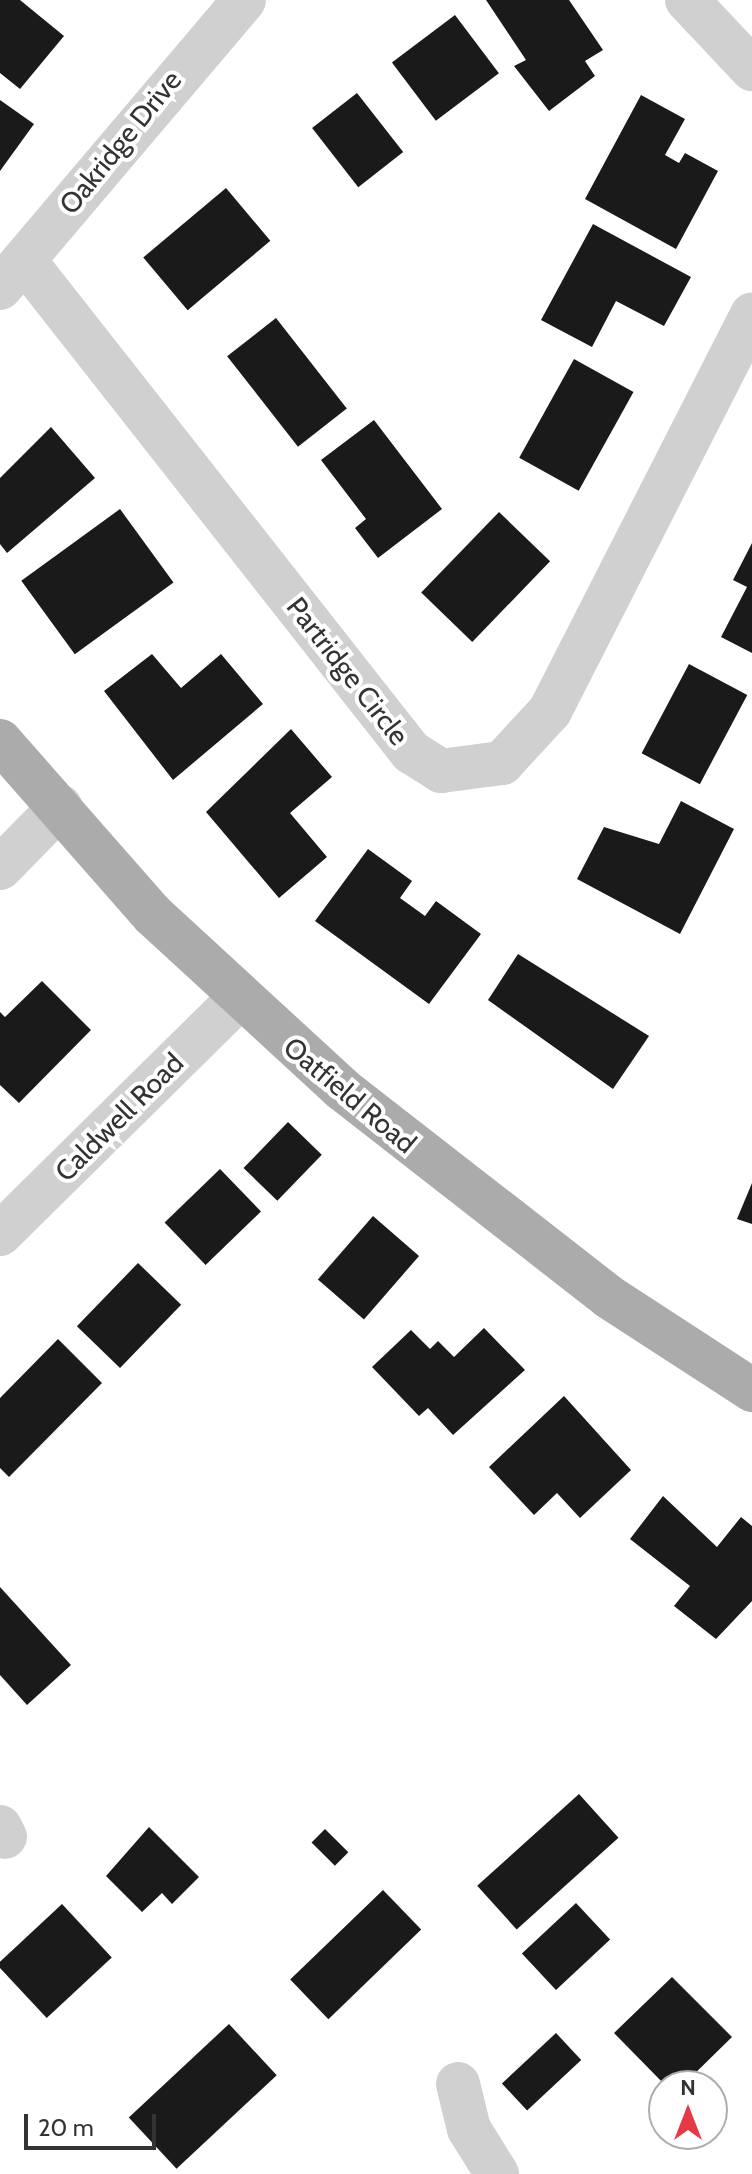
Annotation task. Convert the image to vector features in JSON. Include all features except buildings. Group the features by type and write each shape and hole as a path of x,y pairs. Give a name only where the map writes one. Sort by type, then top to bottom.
{"main road":[{"name":"Oatfield Road","path":"0,741 238,999 470,1194 609,1297 752,1390"}],"street":[{"name":"Oakridge Drive","path":"7,278 244,0"},
{"path":"687,0 752,69"},
{"name":"Partridge Circle","path":"7,278 411,752 441,771 502,763 550,711 752,315"},
{"path":"0,868 60,807"},
{"name":"Caldwell Road","path":"0,1234 238,999"},
{"path":"458,2084 469,2129 497,2174"}]}
